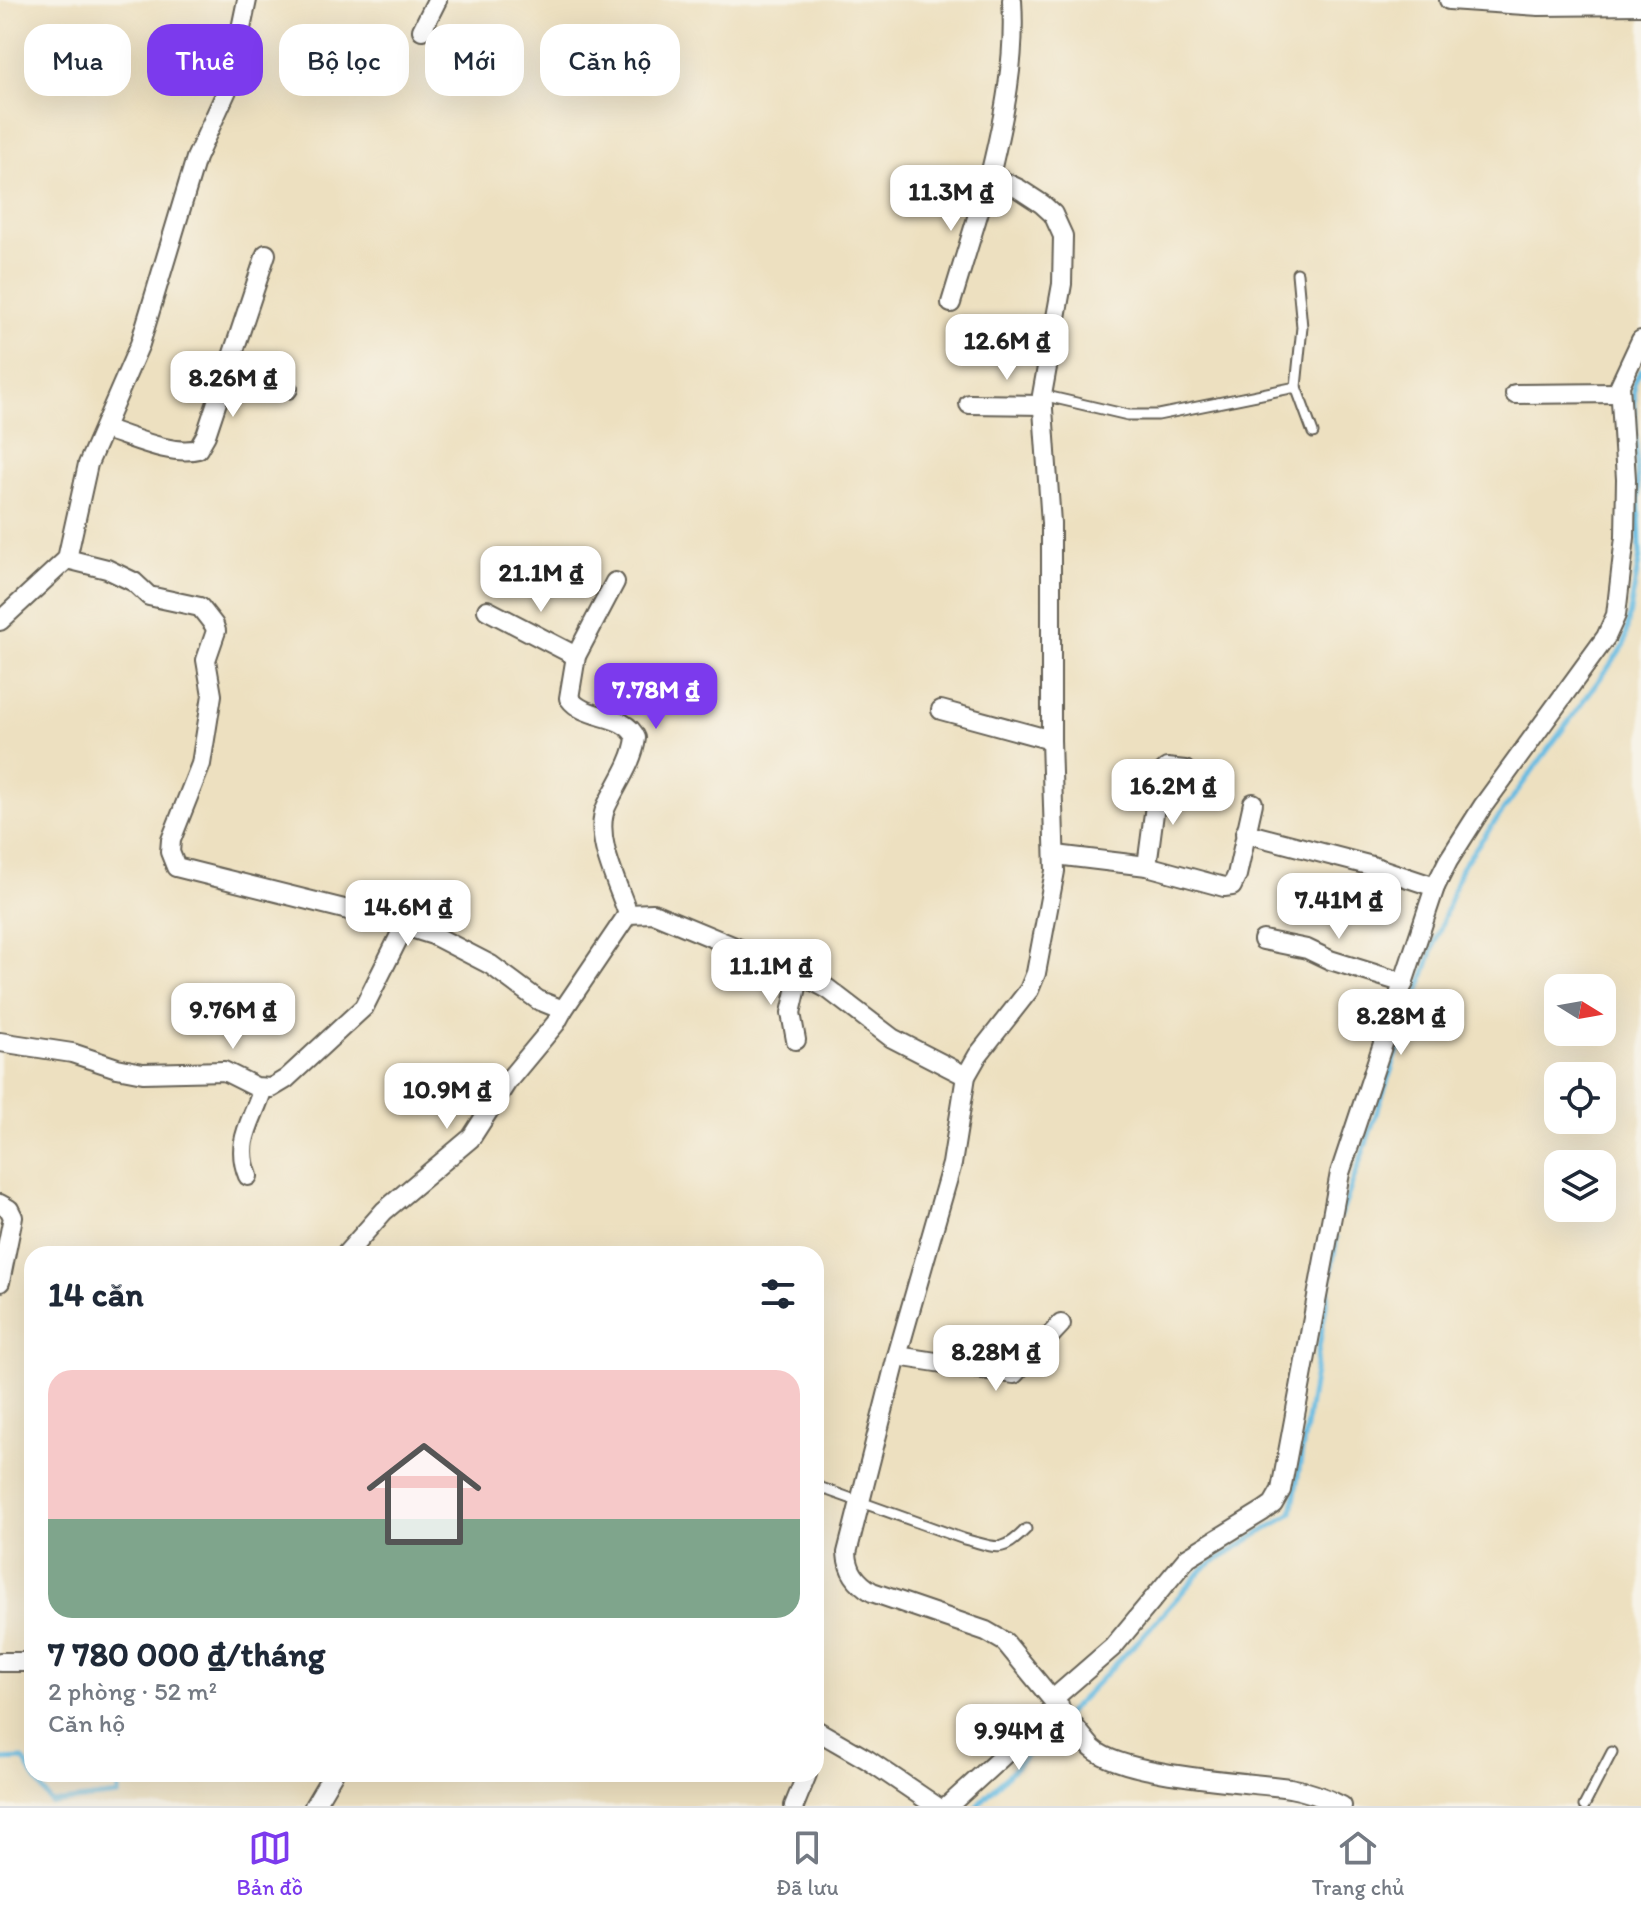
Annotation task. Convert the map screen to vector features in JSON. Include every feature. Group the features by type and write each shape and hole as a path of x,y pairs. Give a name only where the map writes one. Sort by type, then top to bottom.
{"street":[{"path":"0,621 67,559 88,464 140,344 196,158 229,86 247,0"},
{"path":"422,30 437,0"},
{"path":"951,303 990,175 1007,95 1012,0"},
{"path":"1449,0 1539,6 1641,5"},
{"path":"990,175 1042,204 1053,214 1063,236 1062,284 1043,400 1051,536 1051,740 1056,855 1050,908 1036,973 1029,990 978,1055 966,1076 952,1164 897,1356 847,1553 848,1565 861,1585 900,1603 995,1635 1012,1649 1092,1748 1107,1759 1180,1775 1290,1788 1332,1804"},
{"path":"105,429 163,446 189,451 198,449 206,435 266,254"},
{"path":"948,1806 1113,1647 1188,1557 1273,1504 1281,1490 1340,1173 1435,887 1483,806 1606,637 1616,615 1627,504 1620,393 1622,376 1641,340"},
{"path":"229,363 288,389"},
{"path":"1515,394 1620,393"},
{"path":"969,404 1043,400"},
{"path":"67,559 107,569 134,582 149,596 200,607 214,625 216,631 206,660 212,695 201,764 171,840 170,852 176,867 405,925 433,935 491,965 538,1000 563,1010"},
{"path":"615,582 576,656 569,698 578,708 625,724 636,738 634,750 606,808 601,828 628,914"},
{"path":"487,610 576,656"},
{"path":"941,710 1051,740"},
{"path":"1147,866 1159,775 1167,768 1185,770"},
{"path":"1056,855 1147,866 1224,887 1232,886 1253,803"},
{"path":"1245,833 1372,866 1435,887"},
{"path":"628,914 653,913 800,974 828,989 892,1038 966,1076"},
{"path":"353,1246 384,1211 471,1138 507,1082 556,1023 628,914"},
{"path":"0,1042 72,1053 143,1073 224,1071 263,1088 271,1088 286,1079 364,1007 405,925"},
{"path":"1263,940 1307,949 1330,960 1404,983"},
{"path":"796,1040 791,1013 800,974"},
{"path":"248,1176 241,1148 263,1088"},
{"path":"0,1204 9,1209 13,1217 0,1282"},
{"path":"897,1356 1014,1374 1061,1324"},
{"path":"0,1662 24,1662"},
{"path":"824,1734 936,1806"},
{"path":"314,1806 328,1782"},
{"path":"794,1806 804,1782"}],"lane":[{"path":"1297,273 1302,327 1296,387 1313,433"},
{"path":"1043,400 1128,415 1158,415 1296,387"},
{"path":"824,1489 988,1545 1011,1545 1026,1529"},
{"path":"1584,1806 1612,1752"}],"waterway":[{"path":"1341,1216 1461,868 1624,646 1640,555 1634,382 1641,370"},
{"path":"977,1806 1141,1638 1204,1568 1292,1513 1337,1237"},
{"path":"0,1760 24,1761"},
{"path":"37,1782 51,1803 118,1795 118,1782"}]}
